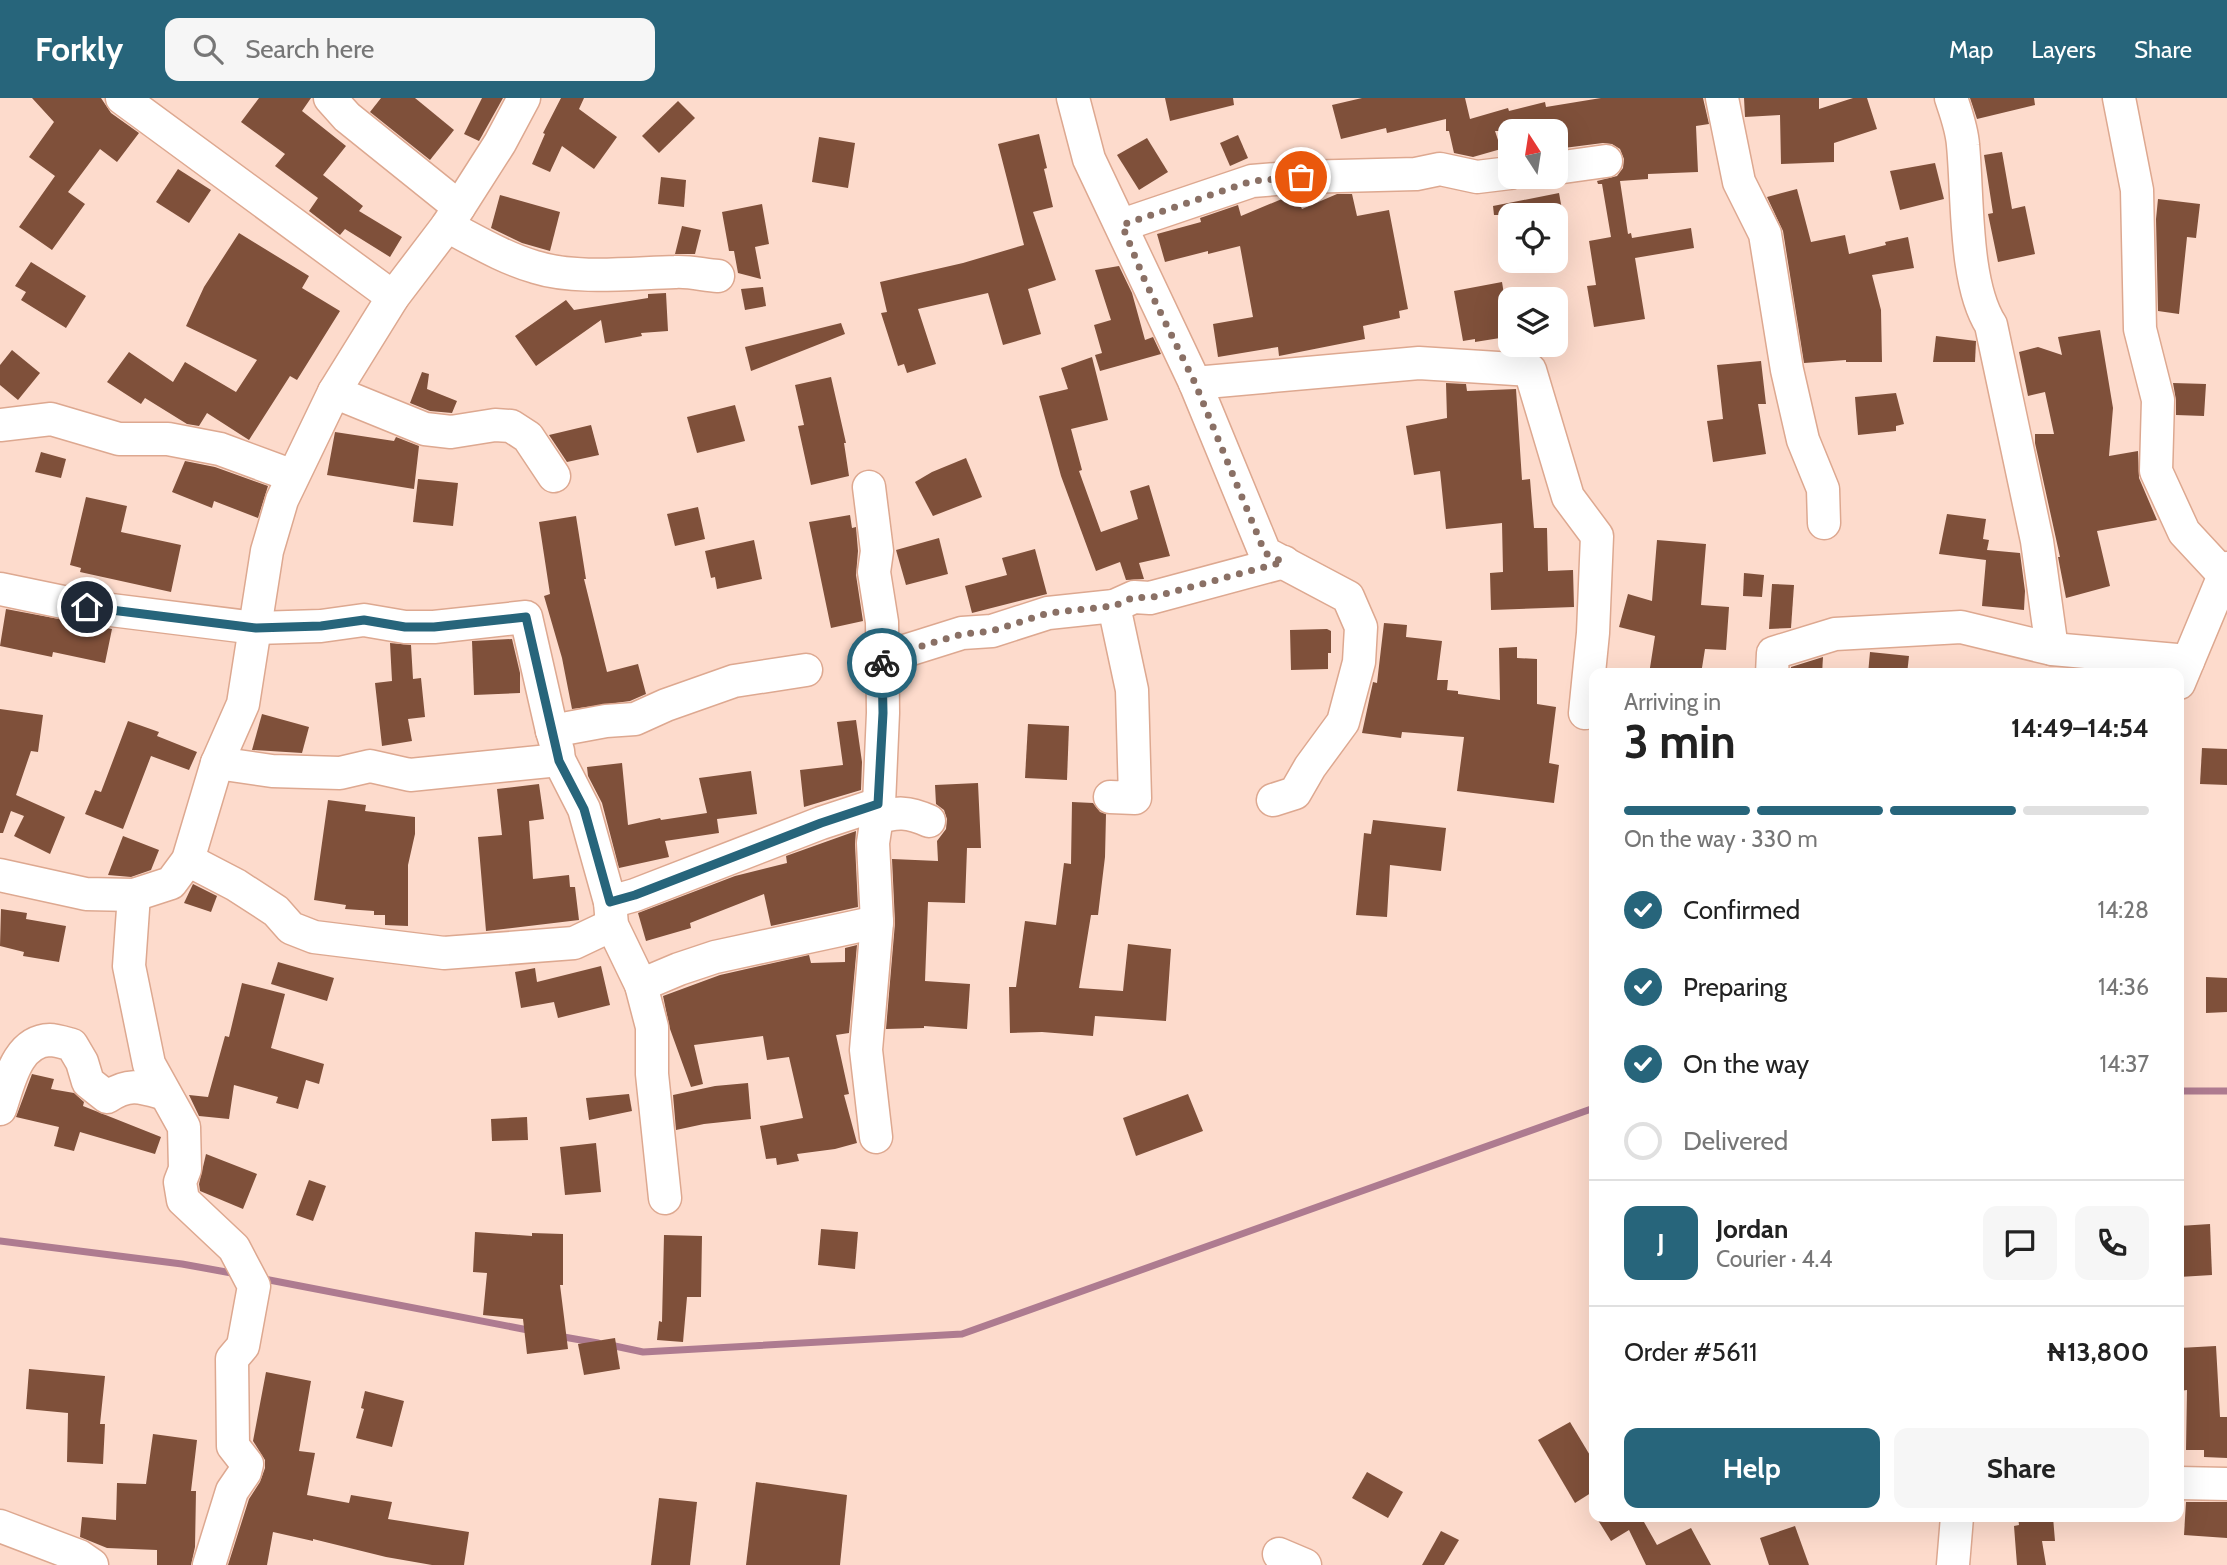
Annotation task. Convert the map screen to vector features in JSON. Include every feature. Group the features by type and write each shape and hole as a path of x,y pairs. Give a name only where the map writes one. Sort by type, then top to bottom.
{"street":[{"path":"122,98 393,297"},
{"path":"330,98 453,216 498,252 536,268 615,274 677,272 718,276"},
{"path":"0,875 86,894 134,895 171,883 188,860 217,763 243,704 267,551 282,500 334,392 393,297 453,216 500,143 524,98"},
{"path":"1073,98 1089,159 1195,383 1265,553 1348,597 1361,627 1359,662 1343,722 1310,767 1295,793 1273,800"},
{"path":"1722,98 1739,182 1765,234 1787,370 1803,440 1823,489 1824,523"},
{"path":"1951,98 1963,143 1969,245 1983,312 1991,325 2025,478 2052,649"},
{"path":"2119,98 2137,190 2140,329 2158,400 2156,471 2184,532 2226,571 2217,620 2184,670"},
{"path":"1568,166 1606,161"},
{"path":"1122,225 1252,181 1416,174 1440,169 1477,177 1498,174"},
{"path":"1195,383 1419,363 1530,370 1569,497 1597,536 1590,668"},
{"path":"334,392 425,429 451,432 495,425 511,426 528,438 554,476"},
{"path":"0,425 51,419 119,439 168,439 220,449 293,476"},
{"path":"869,487 877,551 874,572 882,622 883,713 873,843 877,922 866,1051 876,1137"},
{"path":"882,654 892,655 962,634 992,631 1048,613 1114,606 1134,597 1150,598 1283,562"},
{"path":"0,589 87,607 256,628 321,626 364,620 405,627 434,627 526,617 555,746 584,809 611,914 641,985 652,1027 652,1074 666,1198"},
{"path":"1110,797 1135,798 1132,690 1114,606"},
{"path":"1772,668 1773,653 1835,634 1961,627 2052,649 2160,668"},
{"path":"217,763 272,771 340,773 370,766 411,775 555,746 607,721 635,719 734,681 806,670"},
{"path":"1585,713 1589,673"},
{"path":"188,860 236,885 276,912 291,928 314,937 444,953 574,943 635,895 821,823 877,812 910,813 929,821"},
{"path":"134,895 128,966 149,1064 184,1127 185,1169 180,1182 183,1200 234,1248 254,1286 243,1346 232,1359 233,1446 247,1464 245,1472 232,1491 209,1565"},
{"path":"641,985 715,957 877,922"},
{"path":"0,1109 15,1063 32,1045 50,1040 72,1045 82,1062 88,1082 107,1097 122,1087 139,1087 165,1094"},
{"path":"2184,1483 2227,1484"},
{"path":"1952,1565 1956,1522"},
{"path":"0,1526 79,1556 92,1565"}],"building":[{"path":"32,98 101,98 111,113 139,133 117,162 100,149 68,192 85,204 52,250 19,227 55,176 29,157 54,122"},
{"path":"259,98 311,98 302,111 346,146 323,175 363,206 359,211 402,237 390,257 345,229 340,235 309,211 318,198 275,166 285,154 241,122"},
{"path":"381,98 415,98 454,130 430,160 370,112"},
{"path":"482,98 503,98 479,141 464,134"},
{"path":"561,98 584,98 579,109 617,137 594,169 562,146 550,172 532,164 545,134 543,133"},
{"path":"1165,98 1233,98 1234,105 1170,121"},
{"path":"1362,98 1465,98 1470,119 1508,108 1509,111 1545,102 1546,107 1601,98 1703,98 1709,124 1696,126 1698,172 1648,174 1648,179 1620,181 1628,234 1631,233 1632,238 1691,228 1694,248 1635,258 1645,319 1594,327 1587,286 1596,285 1589,241 1611,237 1602,184 1597,181 1617,176 1623,168 1624,159 1620,149 1603,143 1568,147 1568,119 1498,119 1498,131 1495,131 1498,150 1473,157 1454,153 1449,131 1446,131 1446,119 1387,133 1386,128 1341,139 1332,105"},
{"path":"1744,98 1819,98 1819,109 1853,98 1867,98 1877,129 1834,143 1834,162 1781,164 1780,115 1745,117"},
{"path":"1970,98 2034,98 2035,105 1977,119"},
{"path":"678,101 695,118 659,153 642,136"},
{"path":"1039,134 1053,207 1033,212 1056,280 1028,289 1041,334 1003,345 988,293 918,309 936,364 907,373 904,364 898,366 881,313 887,312 880,282 963,263 1024,245 998,144"},
{"path":"1238,135 1248,158 1230,166 1220,143"},
{"path":"819,137 855,143 848,188 812,182"},
{"path":"1147,138 1168,172 1139,190 1117,155"},
{"path":"2002,152 2012,209 2025,206 2035,254 1998,262 1988,214 1993,213 1984,155"},
{"path":"1935,163 1944,199 1900,210 1890,171"},
{"path":"178,169 211,190 189,223 156,202"},
{"path":"661,177 686,180 684,207 658,204"},
{"path":"1797,189 1811,242 1845,235 1849,254 1908,237 1914,268 1872,275 1881,310 1882,362 1846,360 1804,363 1783,231 1767,197"},
{"path":"1559,193 1561,203 1508,203"},
{"path":"1337,194 1352,194 1357,216 1389,210 1408,309 1399,311 1400,318 1363,326 1365,339 1279,356 1278,347 1218,357 1213,324 1253,317 1240,246 1165,262 1157,234 1201,222 1200,218 1238,205 1241,216 1289,196 1296,196 1302,209"},
{"path":"500,195 560,212 550,251 522,243 491,228"},
{"path":"2158,199 2200,204 2196,238 2187,237 2179,314 2158,311"},
{"path":"762,204 769,244 755,247 761,279 738,273 734,251 729,251 722,212"},
{"path":"1498,205 1498,215 1494,215 1493,206"},
{"path":"682,226 701,230 695,254 675,254"},
{"path":"239,233 309,276 302,288 340,311 297,380 290,376 249,440 207,413 199,426 187,424 145,398 141,404 107,382 129,352 173,382 185,362 236,392 257,360 186,326 204,287"},
{"path":"31,262 86,296 66,328 21,300 26,292 15,286"},
{"path":"1119,266 1132,293 1145,340 1153,337 1161,354 1100,371 1095,355 1102,353 1094,325 1111,320 1095,270"},
{"path":"1502,282 1503,287 1498,287 1498,338 1463,341 1454,291"},
{"path":"763,287 766,306 745,310 741,289"},
{"path":"666,293 668,331 641,333 642,336 605,343 601,320 536,366 515,336 566,300 574,310 648,298 648,294"},
{"path":"841,323 845,334 751,371 745,347"},
{"path":"2100,330 2113,408 2109,456 2138,451 2139,478 2157,520 2097,531 2110,586 2066,598 2060,557 2035,443 2035,434 2054,434 2045,392 2028,396 2019,352 2038,347 2062,355 2058,337"},
{"path":"1936,336 1976,341 1975,362 1933,362"},
{"path":"12,350 40,373 18,400 0,385 0,365"},
{"path":"1092,357 1108,420 1071,429 1082,470 1079,471 1101,532 1138,519 1130,491 1149,485 1170,556 1139,563 1144,579 1126,580 1120,562 1096,571 1061,476 1039,396 1068,389 1061,368"},
{"path":"1761,361 1766,404 1758,404 1766,454 1713,462 1707,421 1723,419 1717,365"},
{"path":"422,372 429,374 427,389 457,401 452,413 430,411 410,403"},
{"path":"831,377 846,443 849,476 811,485 798,426 804,425 795,385"},
{"path":"1446,383 1466,384 1467,391 1516,389 1522,480 1530,479 1534,528 1547,528 1548,571 1573,570 1574,607 1491,610 1490,573 1503,572 1502,523 1446,529 1440,471 1414,475 1406,426 1447,418"},
{"path":"2173,383 2206,384 2204,416 2176,415"},
{"path":"1896,393 1904,424 1896,426 1896,431 1858,435 1855,397"},
{"path":"735,405 745,441 697,453 687,417"},
{"path":"591,425 599,455 567,462 549,435"},
{"path":"335,432 394,441 396,437 419,446 414,489 327,475"},
{"path":"41,452 66,459 61,478 35,472"},
{"path":"966,458 982,497 933,516 915,482"},
{"path":"185,461 215,467 268,486 258,518 214,501 212,508 172,492"},
{"path":"418,479 458,483 453,526 413,522"},
{"path":"86,497 127,506 121,532 181,545 171,592 80,572 81,568 70,565"},
{"path":"698,507 705,539 675,546 667,514"},
{"path":"1947,514 1986,519 1983,539 1989,540 1987,550 2020,553 2025,591 2024,610 1982,606 1986,560 1939,554"},
{"path":"850,515 852,528 856,527 856,575 863,621 831,628 809,522"},
{"path":"576,516 584,579 607,672 638,664 646,694 630,701 572,709 562,658 544,596 550,594 539,522"},
{"path":"939,538 948,574 906,585 896,550"},
{"path":"754,540 762,579 717,589 715,577 711,578 705,551"},
{"path":"1657,540 1706,544 1701,605 1729,607 1726,650 1705,649 1702,668 1650,668 1655,636 1619,627 1628,594 1652,601"},
{"path":"1035,549 1047,594 972,613 965,586 1007,575 1002,558"},
{"path":"1744,573 1764,575 1762,597 1743,596"},
{"path":"1772,584 1794,585 1791,628 1769,629"},
{"path":"6,609 112,629 105,663 53,652 52,657 0,646"},
{"path":"1384,623 1407,625 1406,637 1442,641 1437,680 1448,680 1447,690 1458,691 1458,694 1500,700 1499,648 1517,647 1517,658 1537,659 1537,704 1556,707 1549,763 1559,765 1554,803 1457,791 1464,737 1402,732 1401,738 1362,733 1373,682 1377,683"},
{"path":"1290,630 1331,631 1328,669 1291,670"},
{"path":"512,639 520,673 520,693 474,695 472,641"},
{"path":"390,643 411,645 413,679 421,678 425,717 408,719 412,741 382,746 375,683 392,681"},
{"path":"1870,652 1909,656 1908,668 1869,668"},
{"path":"1823,657 1822,668 1791,667"},
{"path":"0,709 43,715 38,752 31,751 16,795 65,817 50,854 14,836 24,816 11,811 3,833 0,833"},
{"path":"262,714 309,727 302,753 252,750"},
{"path":"856,720 862,762 861,790 804,807 800,770 843,765 837,722"},
{"path":"128,721 159,732 157,736 197,752 189,770 151,756 123,829 85,814 95,790 101,792"},
{"path":"1028,724 1069,726 1067,780 1025,778"},
{"path":"2202,748 2227,749 2227,785 2200,784"},
{"path":"622,763 628,825 660,818 707,813 699,778 751,771 757,814 717,819 719,833 665,841 669,857 619,868 602,803 588,776 587,767"},
{"path":"978,783 981,848 967,848 965,903 928,902 925,981 970,984 967,1029 924,1026 886,1029 895,923 892,859 938,861 937,841 946,829 947,819 944,810 936,804 935,785"},
{"path":"539,784 544,819 529,821 533,879 569,875 570,887 575,887 579,920 486,931 478,837 502,835 497,789"},
{"path":"328,800 366,805 365,811 415,817 415,834 408,865 408,926 385,925 385,915 374,915 374,911 345,909 346,905 314,900"},
{"path":"1072,802 1093,803 1100,812 1106,814 1105,857 1098,915 1091,915 1079,988 1123,991 1128,944 1171,949 1166,1021 1095,1016 1093,1036 1042,1032 1010,1033 1009,987 1016,987 1025,921 1056,925 1064,863 1071,864"},
{"path":"1373,820 1446,828 1441,871 1390,865 1387,917 1356,915 1364,833 1371,834"},
{"path":"856,831 858,907 771,926 764,894 690,923 691,928 646,941 638,913 735,876 787,863 786,856"},
{"path":"123,836 159,850 151,870 131,877 108,875"},
{"path":"193,884 217,896 211,912 184,903"},
{"path":"1,909 27,913 26,919 66,926 59,962 23,956 24,952 0,946"},
{"path":"857,945 849,1033 836,1035 849,1094 844,1095 857,1143 797,1154 799,1161 777,1165 776,1158 766,1159 760,1126 803,1118 789,1057 767,1060 763,1036 694,1045 703,1084 691,1087 670,1029 663,996 720,975 809,955 811,963 845,962 845,948"},
{"path":"278,962 334,978 327,1001 271,984"},
{"path":"601,966 610,1005 558,1018 554,1002 521,1008 515,972 535,968 537,982"},
{"path":"2206,977 2227,978 2227,1012 2206,1013"},
{"path":"242,983 285,994 271,1048 324,1064 319,1084 306,1080 298,1109 276,1103 278,1097 234,1085 229,1119 199,1116 189,1095 208,1097 225,1036 229,1037"},
{"path":"32,1074 54,1079 51,1089 74,1093 84,1102 83,1106 161,1137 155,1154 80,1132 74,1151 54,1146 59,1127 16,1117"},
{"path":"748,1083 751,1119 676,1130 673,1095 715,1086"},
{"path":"629,1094 632,1111 589,1120 586,1098"},
{"path":"1188,1094 1203,1131 1136,1156 1123,1118"},
{"path":"527,1117 528,1140 492,1141 491,1119"},
{"path":"596,1143 601,1192 565,1195 560,1147"},
{"path":"206,1154 257,1174 243,1209 200,1191 199,1184"},
{"path":"309,1180 326,1186 313,1221 296,1215"},
{"path":"2210,1224 2212,1275 2184,1277 2184,1226"},
{"path":"821,1229 858,1232 855,1269 818,1265"},
{"path":"475,1232 532,1236 532,1233 563,1234 563,1285 560,1285 568,1349 527,1354 523,1319 483,1315 487,1273 473,1272"},
{"path":"664,1235 702,1236 701,1297 687,1297 683,1342 657,1340 659,1321 662,1322"},
{"path":"615,1338 620,1369 584,1375 578,1344"},
{"path":"2216,1346 2220,1417 2227,1417 2227,1458 2204,1457 2204,1450 2186,1450 2187,1390 2184,1390 2184,1348"},
{"path":"29,1369 105,1376 100,1424 105,1424 103,1464 67,1462 68,1413 26,1409"},
{"path":"266,1372 311,1381 299,1451 315,1453 307,1495 349,1503 351,1495 392,1502 388,1519 469,1532 464,1565 432,1565 273,1532 267,1565 228,1565 249,1499 265,1468 265,1460 253,1441"},
{"path":"365,1391 404,1401 392,1447 356,1438 364,1409 361,1408"},
{"path":"1570,1422 1589,1454 1589,1494 1575,1503 1538,1440"},
{"path":"153,1434 197,1440 191,1491 196,1491 195,1547 191,1565 157,1565 157,1550 107,1548 80,1537 82,1517 116,1520 117,1483 146,1484"},
{"path":"1367,1472 1403,1492 1388,1518 1352,1498"},
{"path":"756,1482 847,1495 840,1565 746,1565"},
{"path":"659,1498 697,1502 690,1565 651,1565"},
{"path":"2186,1502 2227,1502 2227,1538 2184,1535"},
{"path":"1599,1522 1644,1522 1657,1545 1691,1528 1711,1565 1646,1565 1629,1530 1611,1541"},
{"path":"2019,1522 2053,1522 2055,1541 2042,1541 2046,1565 2017,1565 2014,1526 2019,1525"},
{"path":"1795,1526 1809,1565 1769,1565 1760,1538"},
{"path":"1441,1531 1459,1540 1444,1565 1422,1565"}],"waterway":[{"path":"2184,1091 2227,1091"},
{"path":"610,1345 643,1352 962,1334 1589,1110"},
{"path":"0,1241 182,1264 237,1274"},
{"path":"259,1278 533,1331"},
{"path":"558,1336 598,1343"}],"way so far":[{"path":"882,663 882,654 909,651 962,634 992,631 1012,622 1048,613 1114,606 1134,597 1150,598 1283,562 1265,553 1195,383 1145,281 1122,225 1252,181 1301,177"}],"route":[{"path":"87,607 256,628 321,626 364,620 405,627 434,627 526,617 559,761 584,809 610,902 878,804 883,713 882,663"}]}
